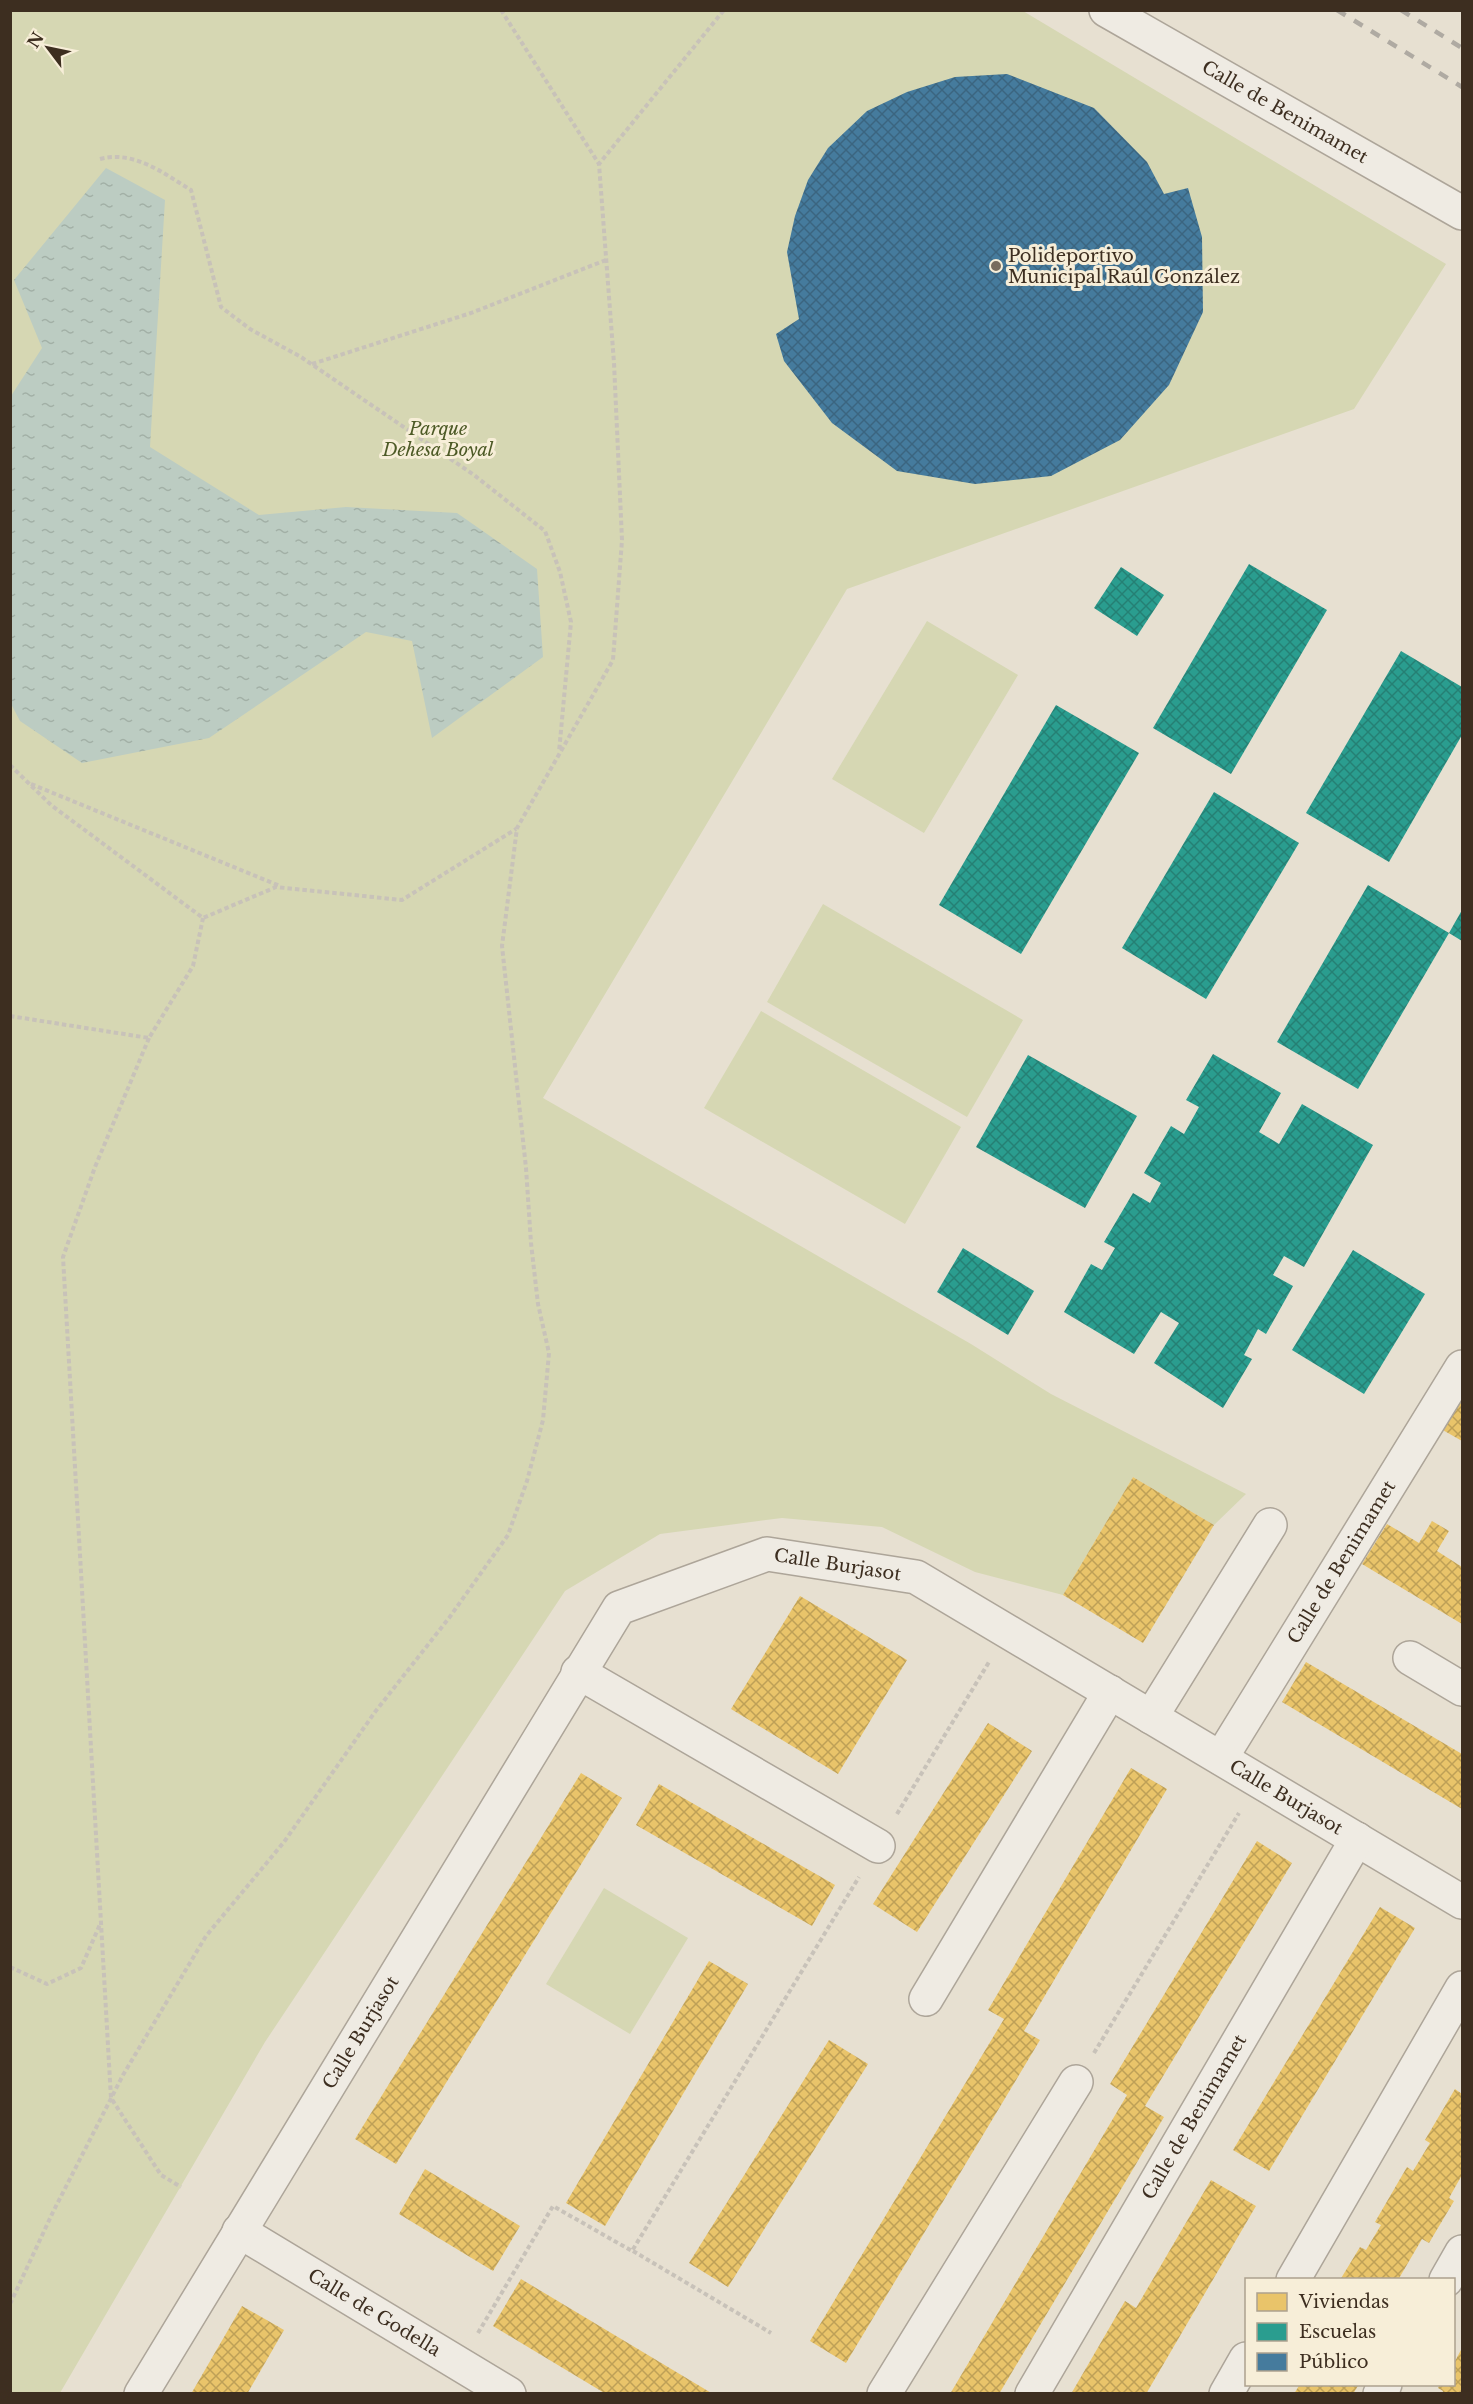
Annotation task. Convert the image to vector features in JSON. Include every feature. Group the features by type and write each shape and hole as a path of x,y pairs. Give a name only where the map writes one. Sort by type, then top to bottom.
{"street":[{"name":"Calle de Benimamet","path":"1106,10 1462,213"},
{"name":"Calle de Benimamet","path":"1221,1758 1462,1367"},
{"path":"1151,1717 1270,1525"},
{"name":"Calle Burjasot","path":"141,2394 619,1608 767,1554 916,1577 1462,1902"},
{"path":"1410,1658 1462,1689"},
{"path":"578,1672 878,1846"},
{"path":"926,1999 1110,1692"},
{"name":"Calle de Benimamet","path":"1032,2394 1357,1839"},
{"path":"1294,2278 1462,1988"},
{"path":"884,2394 1076,2082"},
{"name":"Calle de Godella","path":"239,2230 508,2394"},
{"path":"1447,2278 1462,2252"},
{"path":"1226,2394 1245,2361"}],"path":[{"path":"10,2304 53,2212 111,2098 206,1936 285,1842 362,1730 449,1618 508,1535 527,1481 543,1420 549,1353 538,1304 502,946 517,828 613,660 622,540 599,164 501,10"},
{"path":"599,164 724,10"},
{"path":"100,159 116,155 149,164 191,190 221,307 250,329 312,364 474,474 545,531 560,572 571,622 558,756"},
{"path":"312,364 471,313 606,260"},
{"path":"10,765 51,806 203,918"},
{"path":"29,783 286,888"},
{"path":"203,918 276,887 402,900 517,828"},
{"path":"181,2187 161,2175 111,2098 63,1257 95,1167 149,1038 193,966 203,918"},
{"path":"10,1016 149,1038"},
{"path":"632,2251 1008,1632"},
{"path":"1076,2082 1259,1781"},
{"path":"10,1967 47,1984 81,1968 102,1921"},
{"path":"476,2336 553,2206 771,2334"}],"green space":[{"name":"Parque Dehesa Boyal","path":"11,11 1023,11 1446,264 1354,409 847,589 543,1098 971,1344 1051,1394 1246,1494 1214,1525 1133,1477 1063,1595 975,1572 882,1527 782,1518 660,1534 565,1591 265,2042 60,2393 11,2394"},
{"path":"927,621 1018,675 924,833 832,779"},
{"path":"823,904 1023,1020 967,1117 767,1002"},
{"path":"761,1011 961,1127 905,1224 704,1108"},
{"path":"604,1888 688,1938 630,2034 546,1984"}],"water":[{"path":"106,168 165,200 150,447 259,515 346,507 457,513 537,569 543,657 432,738 412,641 366,632 209,738 82,763 20,721 10,702 11,396 42,348 14,280"}],"building: Viviendas":[{"path":"1462,1393 1462,1441 1441,1429"},
{"path":"1133,1477 1214,1525 1143,1643 1063,1595"},
{"path":"1432,1521 1449,1531 1437,1551 1462,1567 1462,1624 1362,1564 1387,1524 1419,1543"},
{"path":"800,1596 907,1660 838,1774 731,1709"},
{"path":"1306,1662 1462,1754 1462,1809 1282,1702"},
{"path":"988,1723 1032,1751 917,1932 873,1904"},
{"path":"1131,1768 1167,1789 1024,2031 1040,2040 846,2363 810,2341 1004,2019 988,2010"},
{"path":"581,1773 622,1798 396,2164 355,2139"},
{"path":"659,1784 835,1885 812,1926 636,1825"},
{"path":"1257,1841 1292,1863 1145,2106 1164,2117 999,2394 950,2394 1127,2095 1110,2084"},
{"path":"1380,1907 1415,1928 1269,2171 1233,2150"},
{"path":"709,1961 748,1984 605,2226 566,2203"},
{"path":"829,2040 868,2064 728,2287 689,2263"},
{"path":"1455,2089 1462,2094 1462,2175 1449,2198 1454,2201 1429,2243 1422,2239 1399,2278 1341,2278 1360,2247 1366,2250 1381,2225 1375,2222 1407,2167 1413,2171 1430,2143 1425,2140"},
{"path":"425,2169 520,2226 493,2271 399,2214"},
{"path":"1211,2180 1256,2206 1146,2394 1071,2394 1125,2301 1136,2308"},
{"path":"521,2279 713,2394 606,2394 493,2326"},
{"path":"242,2306 284,2330 247,2394 191,2394"},
{"path":"1462,2348 1462,2394 1442,2394 1443,2391 1438,2388 1439,2386 1455,2386 1455,2361"},
{"path":"1299,2386 1358,2386 1353,2394 1294,2394"}],"building: Escuelas":[{"path":"1249,564 1327,610 1231,774 1153,728"},
{"path":"1121,567 1164,595 1137,636 1094,608"},
{"path":"1401,651 1462,687 1462,735 1389,862 1306,813"},
{"path":"1056,705 1139,753 1021,954 939,905"},
{"path":"1214,792 1299,843 1206,999 1122,948"},
{"path":"1368,885 1449,933 1358,1089 1277,1042"},
{"path":"1462,910 1462,941 1449,933"},
{"path":"1213,1054 1281,1093 1259,1132 1279,1144 1302,1104 1373,1145 1304,1267 1284,1256 1273,1275 1293,1286 1266,1334 1258,1329 1244,1355 1252,1359 1223,1408 1154,1363 1179,1323 1161,1312 1134,1354 1064,1312 1091,1264 1102,1270 1115,1248 1104,1242 1133,1193 1150,1203 1161,1183 1144,1173 1171,1126 1184,1134 1199,1107 1186,1100"},
{"path":"1028,1055 1137,1116 1085,1208 976,1147"},
{"path":"963,1248 1034,1291 1008,1335 937,1292"},
{"path":"1353,1250 1425,1294 1364,1394 1292,1350"}],"building: Público":[{"name":"Polideportivo Municipal Raúl González","path":"1007,74 1094,108 1147,162 1164,194 1188,188 1202,237 1203,312 1169,385 1120,440 1051,476 975,484 897,471 832,423 784,361 776,334 799,319 787,252 795,216 808,180 828,148 867,111 907,92 955,77"}],"railway":[{"path":"1337,10 1462,87"},
{"path":"1401,10 1462,48"}],"place":[{"name":"Polideportivo Municipal Raúl González","path":"996,266"}]}
